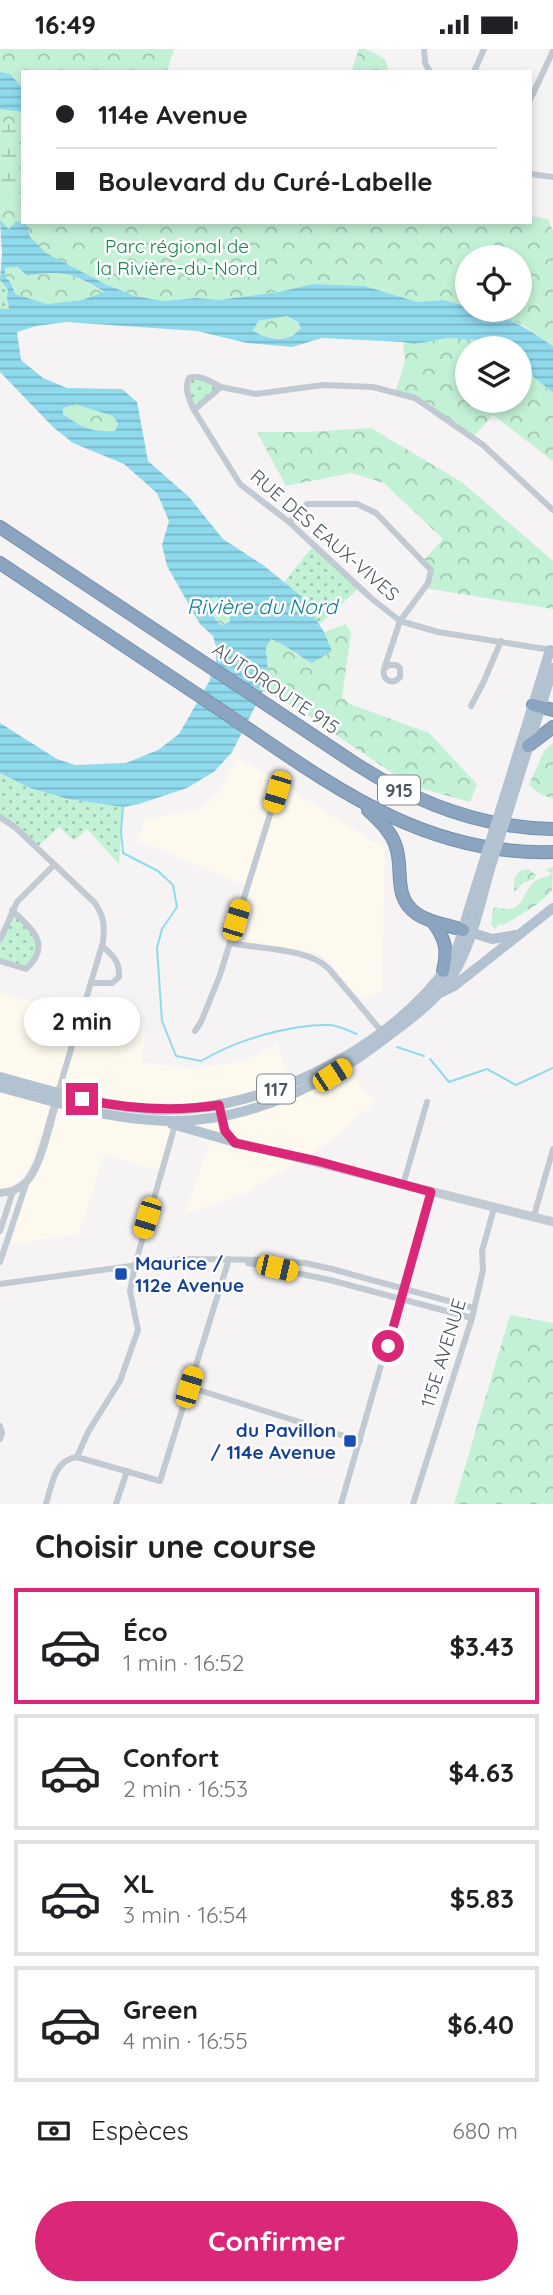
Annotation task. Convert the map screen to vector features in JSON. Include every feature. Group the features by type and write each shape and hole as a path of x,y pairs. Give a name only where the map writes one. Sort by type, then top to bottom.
{"highway":[{"name":"AUTOROUTE 915","path":"0,527 366,771 421,801 483,821 553,829"},
{"name":"915","path":"0,563 358,800 411,827 453,841 503,850 553,852"},
{"path":"528,746 553,727"},
{"path":"358,800 384,827 394,842 400,887 405,902 418,915 467,931"},
{"path":"433,922 443,936 446,947 443,971"}],"main road":[{"path":"439,994 458,966 504,811 543,703 552,650"},
{"path":"504,811 553,668"},
{"path":"439,994 454,986 553,908"},
{"path":"467,931 496,939 521,933"},
{"name":"117","path":"0,1087 57,1098 145,1109 194,1109 219,1105 298,1081 384,1034 421,999 453,957 467,931"},
{"name":"117","path":"0,1077 104,1113 151,1120 193,1121 222,1116 272,1102 332,1075 439,994"},
{"path":"219,1105 226,1134 235,1143"},
{"path":"151,1120 553,1222"}],"street":[{"path":"424,49 425,63 429,70"},
{"path":"475,70 484,49"},
{"path":"532,96 553,51"},
{"path":"532,174 553,177"},
{"name":"RUE DES EAUX-VIVES","path":"552,650 438,632 400,621 371,598 289,522 240,484 194,410 186,384 189,378 194,376 221,387 256,394 323,385 373,387 415,398 483,445 553,510"},
{"path":"194,410 221,387"},
{"path":"289,522 307,504 357,504 376,513 431,570 428,583 400,621 384,669"},
{"path":"471,706 501,641"},
{"path":"195,1031 220,975 277,792"},
{"path":"0,817 16,828 95,903 106,926 41,1150 27,1181 0,1262"},
{"path":"0,940 17,902 54,865"},
{"path":"0,961 26,969 33,962 40,945 37,935 12,910"},
{"path":"230,943 306,955 319,960 384,1034"},
{"path":"91,983 111,983 118,977 119,967 114,956 102,946"},
{"path":"403,1185 428,1102"},
{"path":"77,1457 94,1421 120,1381 138,1330 130,1291 175,1125"},
{"path":"534,1216 553,1149"},
{"path":"0,1193 13,1191 27,1181"},
{"path":"0,1231 13,1191"},
{"path":"341,1504 431,1192"},
{"name":"115E AVENUE","path":"412,1504 472,1318 483,1270 482,1251 494,1208"},
{"path":"0,1283 202,1258 268,1260 305,1263 474,1308"},
{"path":"229,1259 338,1282 472,1318"},
{"path":"46,1504 59,1465 67,1458 77,1457 160,1481 229,1259"},
{"path":"338,1282 342,1272"},
{"path":"189,1387 360,1440"},
{"path":"0,1426 0,1439"},
{"path":"116,1504 127,1471"}],"shaded area":[{"path":"237,757 385,848 382,990 362,1000 318,953 242,940 238,930 251,888 137,840 146,819 201,809 218,793"},
{"path":"0,992 79,1015 55,1091 0,1075"},
{"path":"83,1009 147,1027 141,1062 195,1069 246,1060 277,1043 290,1084 333,1055 375,1102 330,1142 248,1192 184,1215 211,1138 173,1125 160,1171 104,1155 79,1234 11,1244"},
{"path":"0,1088 52,1103 31,1164 23,1178 10,1188 0,1190"}],"green space":[{"name":"Parc régional de la Rivière-du-Nord","path":"0,49 174,49 168,70 21,70 21,224 532,224 532,216 548,219 553,231 553,346 515,322 532,322 532,245 455,245 455,303 443,300 417,302 365,286 313,284 279,292 219,300 196,298 164,301 135,296 105,284 46,253 29,237 9,229 0,220"},
{"path":"359,49 366,49 385,59 388,70 352,70"},
{"path":"0,121 21,126 21,199 0,196"},
{"path":"18,267 27,276 49,273 68,275 104,293 82,300 47,304 15,294 5,276 5,268"},
{"path":"0,280 8,290 9,309 0,309"},
{"path":"287,316 298,322 301,328 290,336 278,339 253,331 258,321"},
{"path":"455,338 455,413 532,413 532,376 553,393 553,461 493,415 472,438 415,398 395,393 405,361 403,342 414,344"},
{"path":"194,376 221,387 194,410 189,399 189,378"},
{"path":"75,403 113,416 118,424 115,431 87,428 63,414 63,408"},
{"path":"371,428 463,483 553,561 553,609 424,588 431,570 423,561 443,539 384,483 351,473 286,486 257,432"},
{"path":"314,545 360,587 319,625 301,596 284,582"},
{"path":"218,597 227,608 230,618 230,622 220,625 209,608 209,599"},
{"path":"346,624 351,633 342,697 350,704 429,733 477,784 470,802 420,788 395,775 297,708 263,691 268,672 266,648 271,639 290,647 296,655 332,651 324,632"},
{"path":"553,743 553,799 540,794 529,785 544,751"},
{"path":"0,773 30,788 68,799 123,807 119,864 87,829 74,841 59,827 36,848 0,817"},
{"path":"553,867 552,891 536,905 507,923 499,924 495,929 491,924 493,909 510,909 519,905 532,884 551,875 545,870"},
{"path":"528,869 536,875 534,879 523,883 514,892 514,879 519,871"},
{"path":"12,910 37,935 40,945 26,969 0,961 0,940"},
{"path":"510,1315 553,1323 553,1504 454,1504"}],"water":[{"path":"0,72 10,74 21,87 21,112 0,109"},
{"name":"Rivière du Nord","path":"0,220 9,229 16,221 27,225 30,237 46,253 105,284 135,296 164,301 196,298 219,300 279,292 313,284 365,286 417,302 443,300 455,303 455,322 515,322 553,346 553,393 532,376 532,336 455,336 455,338 414,344 322,338 292,347 247,343 197,331 66,322 17,332 21,360 43,378 67,388 122,389 137,402 148,461 189,497 223,539 263,565 301,596 324,632 332,651 312,663 271,639 266,648 268,672 263,691 232,752 215,771 187,788 123,807 68,799 30,788 0,773 0,723 57,759 75,765 126,763 158,750 179,734 209,682 217,650 213,636 200,624 167,566 162,545 169,521 157,493 124,464 73,443 53,427 0,372 0,309 9,309 8,290 0,280","holes":["18,267 27,276 58,273 76,277 104,292 82,300 47,304 15,294 5,276 5,268","287,316 298,322 301,328 284,338 266,337 253,331 258,321","75,404 113,416 118,424 115,431 99,431 76,423 63,414 63,408","217,597 230,622 221,625 214,617 209,599"]}],"waterway":[{"path":"123,807 123,853 158,871 173,885 177,907 162,929 157,948 162,1021 176,1056 201,1061 247,1040 298,1027 331,1025 357,1034"},
{"path":"397,1047 424,1056"},
{"path":"430,1059 449,1082 487,1069 516,1085 553,1068"}],"place":[{"name":"Maurice / 112e Avenue","path":"121,1274"},
{"name":"du Pavillon / 114e Avenue","path":"350,1441"}],"route":[{"path":"82,1099 159,1110 219,1105 226,1134 235,1143 317,1161 431,1192 388,1346"}]}
